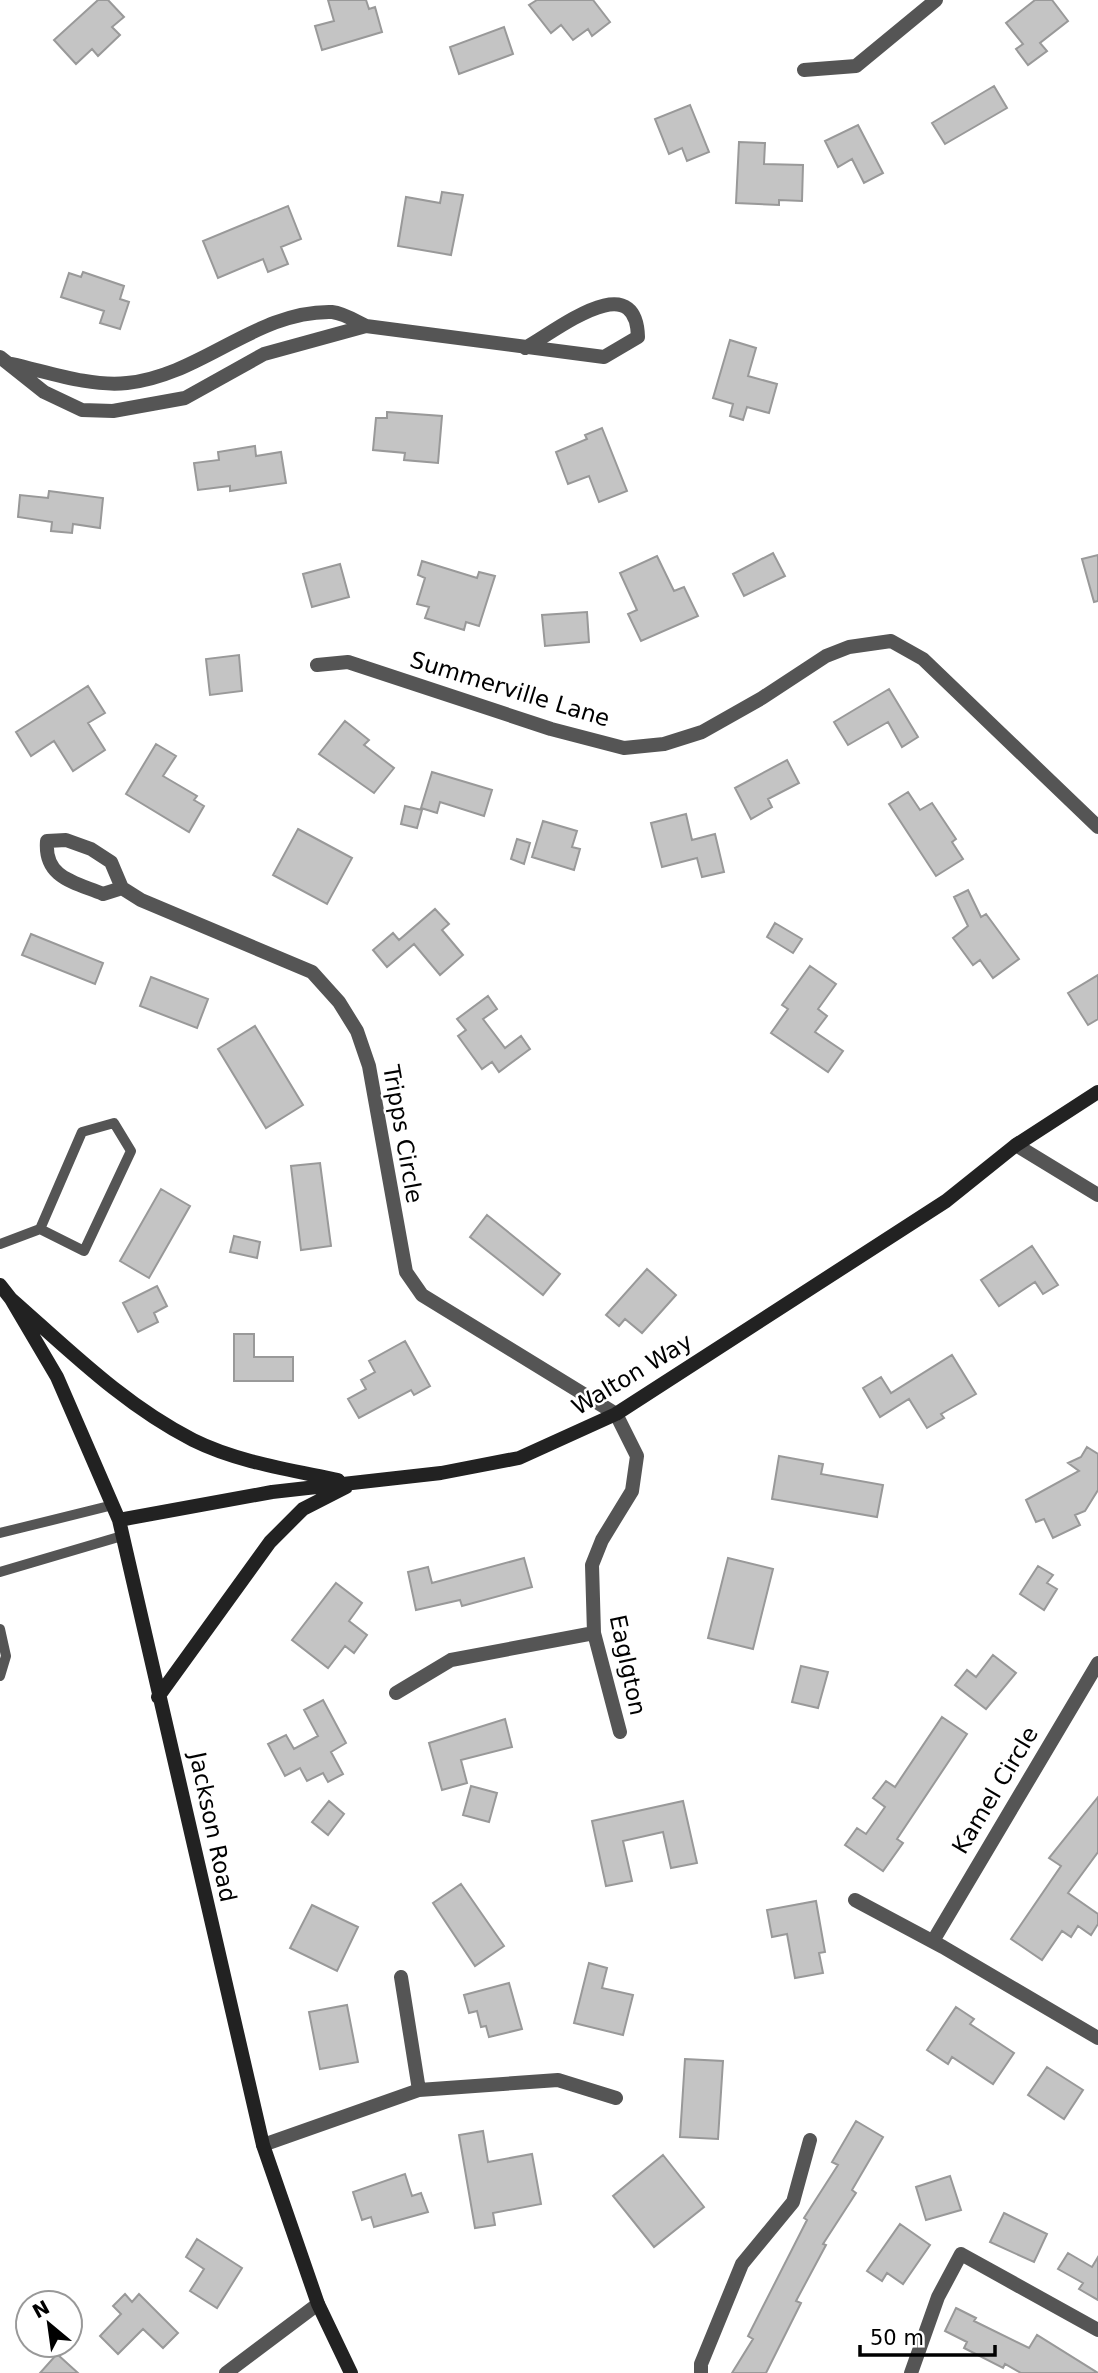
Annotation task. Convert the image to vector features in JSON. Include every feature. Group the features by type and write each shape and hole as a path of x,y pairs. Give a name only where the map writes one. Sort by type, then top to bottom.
{"main road":[{"name":"Walton Way","path":"119,1520 272,1492 441,1473 519,1458 616,1414 946,1201 1016,1145 1098,1092"},
{"path":"0,1285 12,1299 112,1388 138,1408 195,1441 249,1459 353,1483"},
{"name":"Jackson Road","path":"12,1299 57,1377 119,1520 263,2145 318,2304 351,2373"},
{"path":"158,1697 270,1542 303,1509 353,1483"}],"street":[{"path":"804,70 856,66 936,0"},
{"path":"5,360 81,379 126,383 171,373 266,326 303,316 334,312 366,326 525,348 604,357 638,337 638,325 631,311 623,304 608,304 570,321 525,348"},
{"path":"5,360 44,392 56,398 82,410 113,411 185,398 264,354 366,326"},
{"name":"Summerville Lane","path":"317,665 348,662 551,729 624,748 664,744 702,732 762,698 826,656 849,647 891,641 923,659 1098,827"},
{"name":"Tripps Circle","path":"122,888 103,894 54,872 46,857 47,841 66,840 91,849 111,862 122,888 141,900 312,972 339,1002 357,1031 369,1066 407,1272 422,1295 616,1414"},
{"path":"1016,1145 1098,1195"},
{"name":"Eaglgton","path":"616,1414 637,1456 632,1491 602,1540 592,1565 594,1633 620,1732"},
{"path":"396,1693 451,1660 594,1633"},
{"name":"Kamel Circle","path":"933,1941 1098,1663"},
{"path":"855,1900 933,1941 1098,2038"},
{"path":"401,1977 419,2090"},
{"path":"263,2145 419,2090 558,2080 617,2098"},
{"path":"701,2373 701,2364 742,2264 793,2202 810,2140"},
{"path":"911,2373 938,2297 961,2254 1098,2330"},
{"path":"226,2373 318,2304"}],"lane":[{"path":"0,1244 40,1229 82,1132 114,1123 131,1151 84,1251 40,1229"},
{"path":"0,1533 113,1505"},
{"path":"0,1572 122,1536"},
{"path":"0,1629 6,1656 0,1676"}],"building":[{"path":"98,0 108,0 124,17 112,27 120,35 98,56 92,49 76,64 54,40"},
{"path":"328,0 366,0 369,9 375,7 382,32 322,50 315,26 334,21"},
{"path":"537,0 593,0 610,22 592,36 588,29 573,40 561,25 551,33 529,5"},
{"path":"1035,0 1052,0 1068,21 1040,43 1047,51 1028,65 1016,49 1023,44 1006,23"},
{"path":"504,27 513,54 459,74 450,47"},
{"path":"994,86 1007,108 945,144 932,123"},
{"path":"690,105 709,152 687,161 682,148 669,154 655,119"},
{"path":"858,125 883,173 864,183 852,159 838,167 825,141"},
{"path":"739,142 765,143 764,164 803,165 802,201 779,200 779,205 736,203"},
{"path":"442,192 463,195 451,255 398,246 406,197 440,203"},
{"path":"288,206 301,239 281,247 288,264 268,272 263,259 218,278 203,241"},
{"path":"83,272 124,286 120,299 129,302 120,329 100,323 104,311 61,297 69,273 81,277"},
{"path":"730,340 756,348 748,376 777,384 769,413 747,407 743,420 730,416 733,404 713,398"},
{"path":"387,412 442,416 438,463 404,460 405,453 373,450 376,418 387,418"},
{"path":"602,428 627,491 599,502 589,476 568,484 556,452 587,439 585,435"},
{"path":"255,446 256,456 281,452 286,483 230,491 230,486 198,490 194,463 219,460 218,452"},
{"path":"49,491 103,498 100,528 73,524 72,533 51,531 52,522 18,517 20,495 48,498"},
{"path":"773,553 785,576 744,596 733,574"},
{"path":"1098,555 1098,601 1094,602 1082,559"},
{"path":"657,556 674,591 684,587 698,616 641,641 628,614 637,610 620,573"},
{"path":"422,561 477,578 479,572 495,576 479,626 466,622 464,630 425,618 429,607 417,604 425,578 418,575"},
{"path":"340,564 349,597 312,607 303,574"},
{"path":"587,612 589,642 545,646 542,615"},
{"path":"239,655 242,691 210,695 206,659"},
{"path":"88,686 105,713 88,723 105,750 73,771 54,741 31,756 16,732"},
{"path":"889,689 918,737 902,747 888,722 848,745 834,722"},
{"path":"345,721 369,740 364,745 394,768 374,793 319,754"},
{"path":"156,744 176,756 163,776 197,796 194,800 204,806 189,832 126,794"},
{"path":"787,760 799,783 768,799 772,807 751,819 735,788"},
{"path":"432,772 492,790 484,816 440,802 437,813 421,808"},
{"path":"908,792 920,810 932,803 956,839 952,842 963,859 936,876 889,804"},
{"path":"405,806 422,810 417,828 401,824"},
{"path":"686,814 692,840 715,834 724,872 702,877 697,858 662,867 651,823"},
{"path":"543,821 577,831 572,847 580,849 574,870 532,857"},
{"path":"298,829 352,858 327,904 273,875"},
{"path":"517,839 530,843 524,864 511,859"},
{"path":"968,890 981,917 986,914 1019,959 993,978 980,960 973,965 953,938 968,926 954,897"},
{"path":"435,909 449,924 442,930 463,955 440,975 414,944 387,967 373,950 393,933 399,940"},
{"path":"775,923 802,939 793,953 767,937"},
{"path":"31,934 103,963 95,984 22,955"},
{"path":"810,966 836,984 818,1009 827,1016 815,1032 843,1051 828,1072 771,1033 788,1009 782,1005"},
{"path":"1098,975 1098,1019 1088,1025 1068,993"},
{"path":"151,977 208,999 197,1028 140,1006"},
{"path":"488,996 497,1009 483,1019 505,1048 521,1036 530,1049 499,1072 492,1062 482,1069 458,1036 466,1030 457,1019"},
{"path":"255,1026 303,1105 266,1128 218,1049"},
{"path":"320,1163 331,1246 301,1250 291,1166"},
{"path":"161,1189 190,1206 149,1278 120,1261"},
{"path":"487,1215 560,1274 543,1295 470,1237"},
{"path":"234,1236 260,1242 257,1258 230,1252"},
{"path":"1032,1246 1058,1285 1043,1294 1035,1282 999,1306 981,1280"},
{"path":"647,1269 676,1295 642,1333 625,1319 619,1326 606,1315"},
{"path":"157,1286 167,1306 154,1313 158,1322 138,1332 123,1303"},
{"path":"234,1334 254,1334 254,1357 293,1357 293,1381 234,1381"},
{"path":"405,1341 430,1386 414,1395 411,1390 359,1418 348,1399 366,1389 361,1380 375,1372 369,1361"},
{"path":"952,1355 976,1394 941,1414 944,1418 927,1428 909,1399 880,1417 863,1388 881,1377 891,1393"},
{"path":"1087,1447 1098,1454 1098,1490 1085,1511 1075,1515 1080,1525 1053,1538 1044,1519 1036,1522 1026,1500 1079,1471 1068,1463 1081,1457"},
{"path":"779,1456 823,1464 821,1474 883,1485 877,1517 772,1499"},
{"path":"524,1558 532,1587 462,1606 460,1600 416,1610 408,1572 428,1567 432,1583"},
{"path":"728,1558 773,1569 753,1649 708,1638"},
{"path":"1038,1566 1053,1575 1047,1583 1057,1589 1044,1610 1020,1594"},
{"path":"336,1583 362,1603 349,1621 367,1635 354,1653 345,1646 328,1668 292,1640"},
{"path":"993,1655 1016,1673 986,1709 955,1685 967,1670 976,1677"},
{"path":"801,1666 828,1672 818,1708 792,1702"},
{"path":"323,1700 346,1743 331,1752 343,1774 328,1782 323,1773 307,1781 300,1768 285,1776 268,1744 286,1735 294,1749 318,1736 304,1710"},
{"path":"942,1717 967,1734 897,1839 903,1843 883,1871 845,1845 857,1828 866,1834 885,1807 873,1798 886,1781 895,1787"},
{"path":"505,1719 512,1747 461,1760 467,1783 442,1790 429,1743"},
{"path":"471,1786 497,1793 489,1822 463,1815"},
{"path":"1098,1797 1098,1852 1068,1893 1098,1914 1098,1924 1091,1935 1078,1926 1071,1937 1062,1931 1042,1960 1011,1939 1061,1866 1049,1858"},
{"path":"329,1801 344,1814 328,1835 312,1822"},
{"path":"683,1801 697,1863 671,1868 663,1832 623,1841 632,1881 606,1886 592,1821"},
{"path":"461,1884 504,1946 475,1966 433,1903"},
{"path":"816,1901 825,1952 819,1953 823,1973 795,1978 787,1934 772,1937 767,1910"},
{"path":"312,1905 358,1927 337,1971 290,1948"},
{"path":"589,1963 607,1968 602,1988 633,1995 623,2035 574,2023"},
{"path":"509,1983 522,2029 489,2037 486,2026 481,2027 477,2011 469,2013 464,1995"},
{"path":"347,2005 358,2062 320,2069 309,2012"},
{"path":"956,2007 974,2019 970,2024 1014,2053 993,2084 952,2057 948,2064 927,2050"},
{"path":"685,2059 723,2061 718,2139 680,2137"},
{"path":"1047,2067 1083,2090 1064,2119 1028,2095"},
{"path":"856,2121 883,2137 852,2190 856,2193 823,2244 826,2245 796,2301 801,2303 766,2373 732,2373 753,2339 748,2336 807,2220 804,2218 838,2165 832,2162"},
{"path":"483,2131 488,2162 532,2154 541,2204 493,2213 495,2225 475,2228 459,2135"},
{"path":"663,2155 704,2207 654,2247 613,2196"},
{"path":"405,2174 412,2196 421,2193 428,2212 374,2227 371,2217 362,2220 353,2192"},
{"path":"950,2176 961,2210 926,2220 916,2187"},
{"path":"1004,2213 1047,2234 1034,2262 990,2242"},
{"path":"900,2224 930,2245 903,2284 887,2273 882,2281 867,2271"},
{"path":"197,2239 242,2268 217,2308 190,2291 204,2269 186,2257"},
{"path":"1068,2253 1092,2267 1098,2257 1098,2300 1079,2289 1083,2283 1058,2269"},
{"path":"125,2294 132,2302 139,2294 178,2333 163,2348 143,2329 118,2354 100,2336 121,2314 113,2306"},
{"path":"956,2308 976,2318 974,2321 1029,2348 1037,2335 1098,2373 1021,2373 1005,2364 1003,2368 964,2348 967,2342 945,2331"},
{"path":"53,2359 63,2359 78,2373 40,2373"}]}
